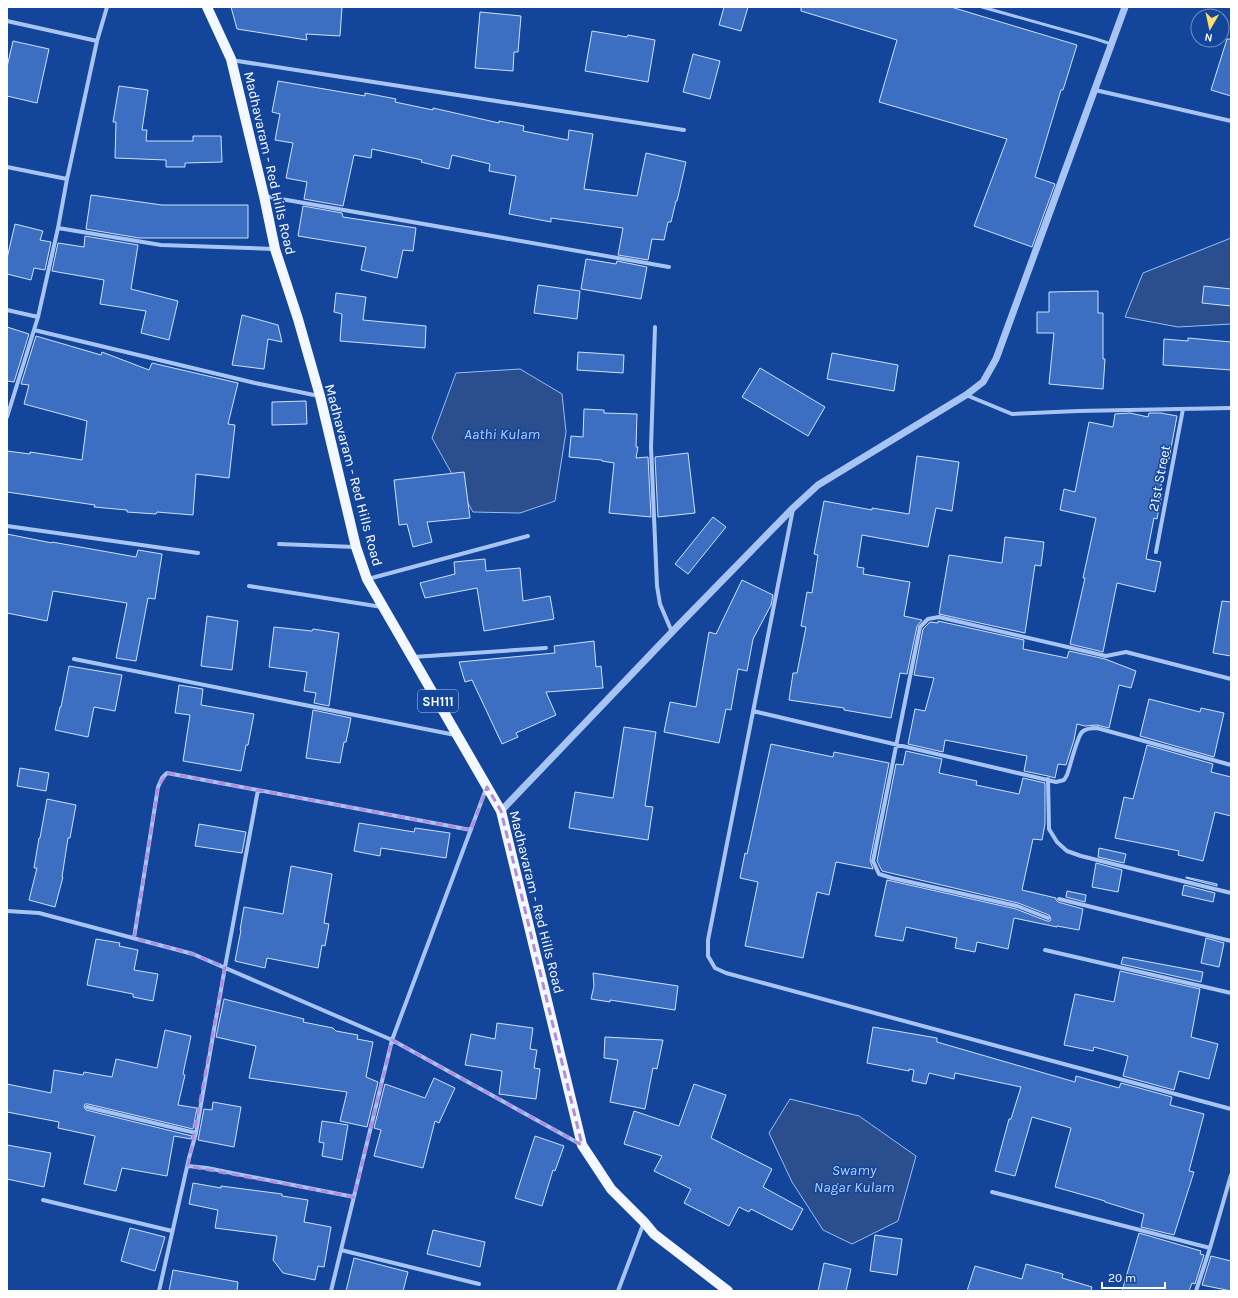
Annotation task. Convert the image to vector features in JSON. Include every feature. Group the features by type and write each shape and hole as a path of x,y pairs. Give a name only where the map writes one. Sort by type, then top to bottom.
{"main road":[{"name":"Madhavaram - Red Hills Road","path":"207,7 231,60 264,196 274,249 298,319 320,396 356,547 367,579 501,811 582,1145 611,1189 654,1234 728,1291"}],"street":[{"path":"7,418 38,317 97,41 107,7"},
{"path":"501,811 672,632 793,508 818,485 966,395 983,382 996,359 1125,7"},
{"path":"7,21 97,41"},
{"path":"231,60 684,130"},
{"path":"1095,90 1231,121"},
{"path":"7,167 67,179"},
{"path":"264,196 669,267"},
{"path":"58,228 161,245 274,249"},
{"path":"7,310 38,317"},
{"path":"655,327 651,447 657,586 660,604 672,632"},
{"path":"34,330 255,383 320,396"},
{"path":"966,395 1012,414 1231,408"},
{"name":"21st Street","path":"1156,552 1183,409"},
{"path":"793,508 708,940 708,956 715,968 741,977 1231,1109"},
{"path":"7,526 198,553"},
{"path":"367,579 528,536"},
{"path":"279,544 356,547"},
{"path":"249,586 384,608"},
{"path":"1048,918 1017,906 879,874 873,861 874,849 920,627 928,620 940,617 1106,656 1126,652 1231,679"},
{"path":"412,657 546,648"},
{"path":"74,659 458,736"},
{"path":"752,711 1056,782 1064,780 1068,775 1079,737 1082,731 1090,728 1097,728 1231,765"},
{"path":"134,938 158,787 162,778 167,773 471,830"},
{"path":"1048,780 1049,829 1057,842 1067,851 1081,856 1231,893"},
{"path":"331,1291 392,1040 487,787"},
{"path":"158,1291 196,1133 258,790"},
{"path":"1058,899 1231,941"},
{"path":"7,911 39,913 193,954 225,967 392,1040 582,1145"},
{"path":"1045,950 1231,993"},
{"path":"87,1107 196,1133"},
{"path":"188,1166 207,1168 354,1197"},
{"path":"1196,1291 1231,1175"},
{"path":"992,1192 1210,1248"},
{"path":"43,1200 172,1231"},
{"path":"618,1291 644,1222"},
{"path":"341,1250 479,1284"}],"lane":[{"path":"982,7 1111,44"}],"highlighted area":[{"path":"167,773 471,830 487,787 501,811 582,1145 392,1040 354,1197 188,1166 225,967 193,954 134,938 158,787"}],"water":[{"path":"1231,238 1231,324 1178,327 1125,317 1143,273"},
{"name":"Aathi Kulam","path":"520,369 562,394 566,432 555,501 520,513 473,512 432,438 456,373"},
{"name":"Swamy Nagar Kulam","path":"790,1099 859,1116 916,1156 898,1221 852,1244 823,1230 792,1182 769,1133"}],"building":[{"path":"231,7 342,7 340,36 306,34 307,40 237,29"},
{"path":"724,7 748,7 741,31 719,25"},
{"path":"801,7 951,7 1077,45 1063,90 1061,90 1035,177 1055,184 1032,247 974,226 1007,139 879,102 897,40 801,11"},
{"path":"480,12 521,16 518,52 514,52 513,71 475,68"},
{"path":"592,31 655,40 648,82 585,71"},
{"path":"1231,39 1231,96 1211,90 1224,48 1230,48"},
{"path":"13,41 49,49 37,103 7,96 7,67"},
{"path":"693,54 720,61 710,99 683,92"},
{"path":"278,81 365,96 365,93 396,99 395,102 433,110 433,108 499,123 499,121 524,126 523,131 568,140 569,130 593,134 584,189 637,196 646,153 686,162 671,222 668,222 664,240 652,239 648,260 618,255 623,228 551,218 551,222 509,214 516,176 489,171 490,164 452,155 449,169 421,162 422,160 372,149 371,158 354,155 343,206 304,199 307,182 286,178 293,143 275,140 280,114 272,112"},
{"path":"119,86 148,90 142,130 147,130 146,141 193,141 193,136 221,136 222,162 185,163 185,167 166,167 166,160 115,158 116,122 113,122"},
{"path":"91,195 162,205 248,205 248,238 139,238 86,229"},
{"path":"303,206 342,213 343,217 416,228 413,251 403,250 397,278 361,270 366,247 298,236"},
{"path":"15,224 43,231 40,240 51,242 45,270 34,268 31,280 7,274 7,258"},
{"path":"85,236 138,245 131,289 178,301 169,340 141,333 146,311 100,304 104,280 52,271 58,243 84,247"},
{"path":"586,259 616,264 617,261 647,267 641,299 581,289"},
{"path":"538,285 580,291 577,319 534,313"},
{"path":"1204,286 1231,289 1231,306 1202,303"},
{"path":"1098,291 1098,313 1103,313 1103,359 1105,359 1103,389 1049,384 1054,333 1037,333 1037,312 1049,312 1049,292"},
{"path":"336,293 366,297 363,320 426,326 425,348 340,341 342,314 334,312"},
{"path":"242,315 278,325 282,342 268,339 264,369 232,365"},
{"path":"7,327 29,334 14,382 7,381"},
{"path":"36,336 101,355 102,352 149,370 152,363 238,383 228,424 235,425 229,478 196,474 193,515 157,512 156,514 127,512 127,510 94,507 95,505 7,492 7,451 30,454 30,452 82,460 87,421 24,404 29,385 21,384"},
{"path":"1188,338 1231,342 1231,370 1163,365 1164,339 1188,341"},
{"path":"578,352 624,355 623,373 577,370"},
{"path":"832,353 898,365 894,391 827,379"},
{"path":"760,368 825,407 808,436 742,397"},
{"path":"306,401 307,424 272,425 272,402"},
{"path":"584,409 604,410 604,413 637,414 636,447 638,447 636,458 648,457 651,517 609,513 614,463 602,460 569,457 571,436 583,437"},
{"path":"1130,413 1148,417 1149,413 1161,413 1177,416 1169,459 1167,458 1159,494 1162,494 1157,519 1154,518 1146,559 1161,562 1155,592 1117,583 1103,652 1070,644 1085,578 1083,578 1096,518 1060,510 1064,489 1075,492 1089,422 1113,427 1115,414"},
{"path":"688,453 695,513 658,517 655,457"},
{"path":"917,456 959,462 952,511 936,508 928,547 862,535 857,567 864,568 863,574 910,582 904,616 922,620 917,626 907,674 900,673 891,718 844,710 844,708 789,700 793,673 797,673 806,627 801,626 807,592 812,593 818,555 814,554 824,501 872,510 872,508 909,514"},
{"path":"464,472 470,518 427,522 432,542 413,547 407,524 399,525 394,480"},
{"path":"713,517 726,527 688,574 675,564"},
{"path":"7,534 136,557 138,550 162,554 155,599 148,598 136,661 116,658 127,603 53,591 47,621 7,613"},
{"path":"1005,537 1044,542 1041,566 1035,565 1025,633 939,614 949,555 1002,563"},
{"path":"485,559 486,571 520,568 523,601 550,596 554,619 484,631 477,588 425,598 420,583 455,574 454,562"},
{"path":"742,580 773,595 771,605 753,639 747,671 738,669 731,710 726,709 719,743 664,732 670,702 696,707 709,632 716,634"},
{"path":"1222,601 1231,602 1231,656 1213,653"},
{"path":"207,616 238,621 232,670 201,666"},
{"path":"938,621 1024,640 1023,649 1067,658 1069,651 1105,659 1136,671 1131,688 1119,685 1109,728 1097,725 1085,726 1077,724 1074,740 1066,765 1058,764 1055,778 1024,771 1027,756 945,740 943,752 908,744 915,709 925,711 934,678 914,675 923,629 930,622 938,623"},
{"path":"274,627 312,631 313,629 339,633 329,706 314,703 316,693 304,691 307,672 269,667"},
{"path":"594,641 596,667 601,666 603,688 546,692 556,715 516,733 518,737 502,744 472,680 465,682 459,662 555,653 554,646"},
{"path":"69,666 122,675 115,711 94,707 88,737 55,730"},
{"path":"179,685 203,689 201,705 254,714 241,771 183,761 190,715 175,713"},
{"path":"1149,699 1200,712 1201,708 1224,713 1214,757 1140,736"},
{"path":"313,710 351,718 340,763 306,758"},
{"path":"624,727 656,732 645,806 653,807 648,840 569,828 575,792 613,798"},
{"path":"771,744 833,757 834,752 889,763 870,860 873,869 836,862 829,895 817,892 803,958 745,946 758,882 740,878 745,853 747,854"},
{"path":"1147,745 1213,764 1211,772 1231,777 1231,816 1215,812 1203,861 1178,855 1179,851 1115,838 1124,797 1133,799"},
{"path":"906,751 942,759 939,773 977,781 976,785 1019,794 1023,778 1045,783 1045,824 1042,840 1033,839 1022,890 1056,898 1058,902 1083,909 1079,930 1014,918 1008,949 977,942 975,952 955,948 957,938 906,927 903,941 875,936 887,880 1016,909 1047,921 1050,921 1051,919 1049,915 1018,903 882,871 877,861 896,764 903,765"},
{"path":"20,768 49,773 46,791 17,786"},
{"path":"47,799 76,805 70,838 68,838 63,877 55,907 29,900 37,868 34,868"},
{"path":"359,823 414,832 415,828 450,833 446,858 381,848 380,856 354,851"},
{"path":"199,824 246,832 242,853 195,846"},
{"path":"1099,848 1126,854 1124,863 1098,857"},
{"path":"1096,863 1122,870 1118,892 1092,887"},
{"path":"291,866 332,874 324,923 329,924 325,946 322,945 318,968 267,958 265,968 235,961 244,907 283,914"},
{"path":"1186,878 1217,884 1217,886"},
{"path":"1184,885 1215,893 1213,902 1182,895"},
{"path":"1067,891 1086,895 1085,902 1066,897"},
{"path":"1206,938 1224,943 1219,967 1201,963"},
{"path":"96,939 120,943 119,946 138,950 134,970 158,974 153,1001 133,997 133,994 87,985"},
{"path":"1123,957 1203,972 1201,982 1121,964"},
{"path":"1120,971 1200,989 1191,1037 1218,1044 1209,1079 1179,1071 1174,1090 1123,1076 1128,1056 1094,1047 1093,1051 1064,1045 1075,994 1114,1002"},
{"path":"593,973 678,986 675,1010 610,1000 610,1002 591,999 594,986"},
{"path":"224,999 304,1019 303,1022 358,1035 357,1039 373,1042 366,1077 378,1082 367,1127 340,1121 347,1092 249,1078 256,1046 216,1037"},
{"path":"497,1023 533,1028 530,1049 537,1050 534,1068 540,1069 536,1099 499,1094 502,1071 465,1065 471,1034 495,1039"},
{"path":"873,1027 937,1038 937,1042 1075,1082 1076,1076 1119,1088 1121,1083 1172,1097 1170,1105 1204,1114 1189,1171 1194,1172 1174,1235 1141,1227 1144,1214 1055,1187 1071,1128 1032,1117 1015,1176 995,1171 1009,1119 1011,1119 1021,1087 955,1073 954,1079 929,1073 926,1084 912,1081 914,1070 909,1069 909,1071 867,1063"},
{"path":"165,1030 191,1036 183,1074 185,1075 178,1105 197,1108 193,1129 88,1104 85,1104 84,1107 86,1110 192,1136 191,1139 174,1136 167,1176 122,1168 116,1191 84,1184 95,1136 58,1128 59,1122 7,1112 7,1084 51,1093 54,1070 83,1075 84,1072 112,1077 116,1059 157,1068"},
{"path":"605,1037 663,1040 657,1069 653,1068 645,1109 610,1102 618,1060 604,1058"},
{"path":"434,1078 455,1088 439,1123 435,1121 423,1168 374,1156 381,1130 374,1128 385,1084 425,1098"},
{"path":"694,1084 726,1095 711,1138 772,1169 763,1187 803,1209 792,1230 751,1209 749,1212 739,1207 729,1226 684,1203 691,1189 654,1171 662,1156 624,1144 634,1111 679,1126"},
{"path":"213,1102 241,1107 234,1147 198,1140 204,1109 212,1110"},
{"path":"322,1121 348,1125 342,1160 322,1156 324,1143 319,1142"},
{"path":"535,1136 564,1146 555,1171 553,1170 542,1206 515,1198"},
{"path":"7,1145 51,1153 44,1187 7,1179"},
{"path":"193,1183 221,1188 221,1186 282,1194 282,1196 308,1200 304,1222 331,1227 324,1267 318,1266 315,1280 283,1273 273,1260 277,1236 215,1228 218,1210 189,1204"},
{"path":"130,1228 165,1237 155,1271 121,1261"},
{"path":"433,1230 485,1242 480,1267 427,1254"},
{"path":"1139,1233 1201,1251 1200,1254 1204,1255 1195,1284 1192,1283 1189,1291 1122,1291"},
{"path":"875,1235 902,1239 897,1275 870,1271"},
{"path":"1211,1256 1231,1261 1231,1291 1202,1285"},
{"path":"354,1258 408,1272 403,1291 346,1291"},
{"path":"824,1263 851,1269 846,1291 818,1291"},
{"path":"1026,1264 1063,1274 1062,1278 1092,1287 1091,1291 967,1291 975,1266 1022,1279"},
{"path":"173,1270 238,1282 237,1291 169,1291"}]}
